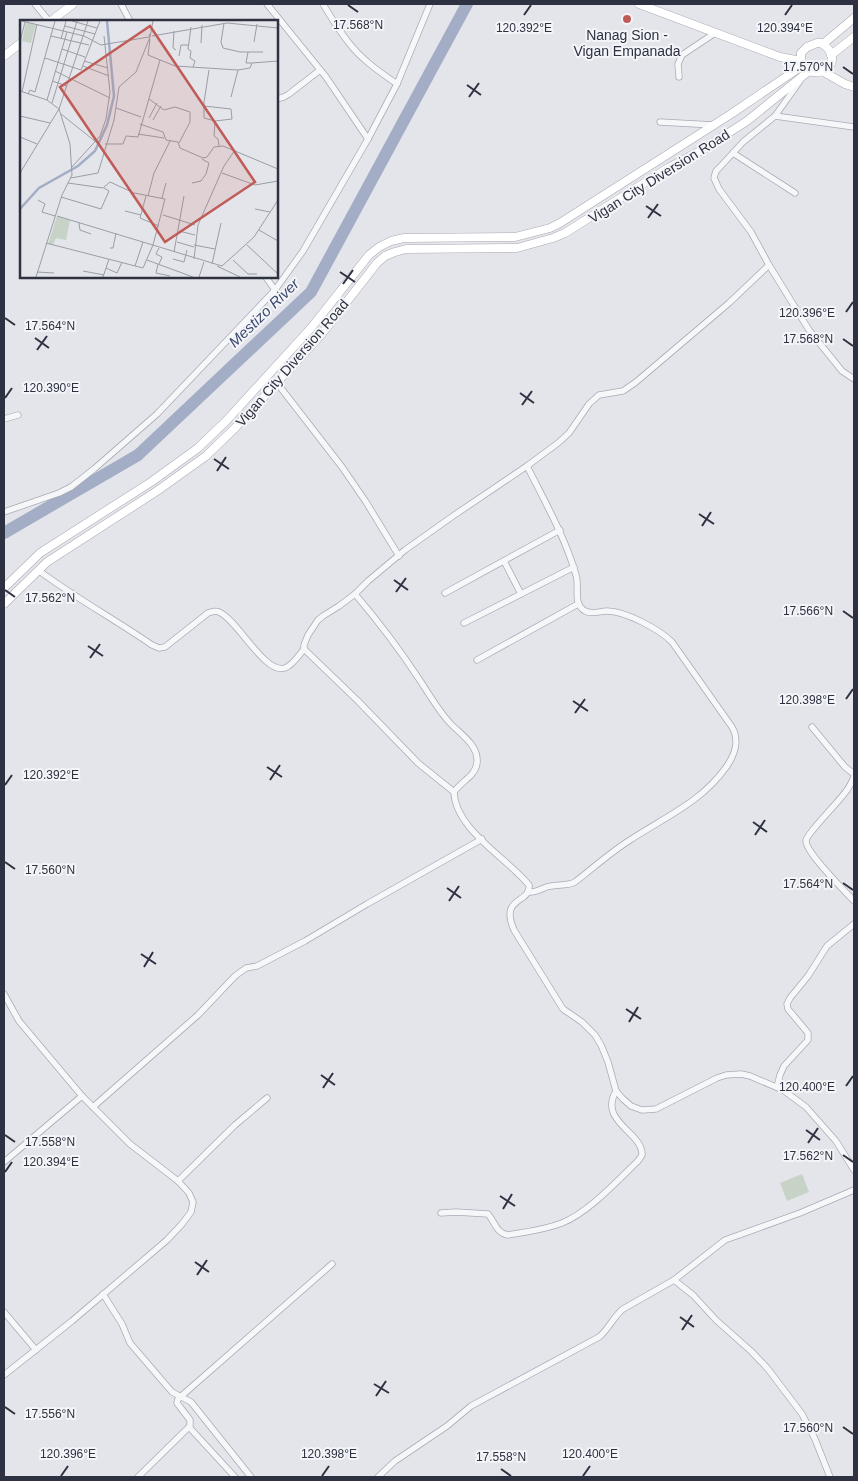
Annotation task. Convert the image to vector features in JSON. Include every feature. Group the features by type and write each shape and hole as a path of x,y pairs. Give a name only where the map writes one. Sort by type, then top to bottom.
{"main road":[{"path":"51,20 73,4"},
{"path":"639,4 780,57 801,60"},
{"path":"823,44 854,18"},
{"path":"832,55 854,37"},
{"path":"821,43 832,55 832,62 828,69 822,72 806,74 801,60 807,47 812,44 821,43"},
{"path":"4,56 20,44"},
{"name":"Vigan City Diversion Road","path":"4,588 40,553 151,482 198,448 277,367 358,269 379,247 391,241 404,238 515,236 550,228 714,125 801,60"},
{"path":"830,66 845,84"},
{"path":"822,72 854,87"},
{"name":"Vigan City Diversion Road","path":"4,604 47,562 157,491 206,456 235,428 320,336 367,276 386,256 406,249 517,248 554,238 748,121 806,74"},
{"path":"695,137 702,150"},
{"path":"277,367 285,374"}],"street":[{"path":"35,4 49,20"},
{"path":"121,4 129,20"},
{"path":"267,4 320,70 368,139"},
{"path":"323,4 356,52 397,84"},
{"path":"4,512 60,493 94,469 157,414 274,290 303,251 368,139 397,84 430,4"},
{"path":"678,77 678,64 682,55 715,33"},
{"path":"278,98 289,94 320,70"},
{"path":"806,74 775,116 743,142 714,175 715,181 751,232 809,330 842,371 854,379"},
{"path":"775,116 854,127"},
{"path":"660,122 714,125"},
{"path":"733,153 795,193"},
{"path":"38,570 159,648 165,647 208,613 214,611 222,614 229,620 271,665 282,669 287,668 304,649 305,641 318,620 356,594 368,581 399,556 453,516 527,466 564,438 595,398 604,393 622,391 636,382 729,303 769,265"},
{"path":"266,278 274,290"},
{"path":"277,383 366,502 399,556"},
{"path":"4,420 18,415"},
{"path":"527,466 560,530 578,578 578,604"},
{"path":"445,593 560,530"},
{"path":"504,561 521,594"},
{"path":"464,623 574,568"},
{"path":"356,594 400,652 442,714 464,736 474,750 477,763 475,770 454,792"},
{"path":"477,660 578,604"},
{"path":"578,604 588,612 609,611 631,618 669,639 732,727 737,740 736,746 730,762 720,776 693,801 629,840 576,882 528,892 509,911 514,930 564,1009 587,1026 601,1045 616,1091 631,1106 642,1110 649,1110 668,1104 717,1078 726,1075 746,1075 777,1087 795,1098 836,1141 854,1170"},
{"path":"304,649 358,700 418,763 454,792 461,816 466,823 527,883 529,887 528,892"},
{"path":"812,727 845,767 854,775 847,790 810,832 806,844 814,856 854,901"},
{"path":"93,1107 198,1014 235,976 246,968 257,966 305,941 482,839"},
{"path":"777,1087 784,1066 808,1040 808,1033 788,1009 788,1002 808,976 827,946 854,924"},
{"path":"4,994 19,1020 82,1096 130,1144 178,1181 192,1197 193,1202 191,1212 174,1233 4,1375"},
{"path":"441,1213 488,1214 498,1231 506,1235 533,1231 574,1217 600,1197 642,1155 641,1148 637,1142 615,1116 611,1101 616,1091"},
{"path":"4,1162 82,1096"},
{"path":"178,1181 235,1125 267,1098"},
{"path":"378,1477 396,1461 447,1426 471,1406 599,1336 623,1309 674,1280 725,1240 800,1213 854,1190"},
{"path":"141,1476 189,1427 190,1420 177,1402 180,1396 332,1264"},
{"path":"674,1280 693,1295 716,1320 768,1369 802,1414 815,1439 830,1477"},
{"path":"103,1294 122,1324 130,1343 172,1392 190,1402 250,1477"},
{"path":"4,1312 36,1350"},
{"path":"189,1427 235,1477"}],"green space":[{"path":"802,1174 809,1192 787,1201 780,1183"}],"waterway":[{"name":"Mestizo River","path":"4,533 138,455 311,292 467,4"}],"place":[{"name":"Nanag Sion - Vigan Empanada","path":"627,19"}]}
